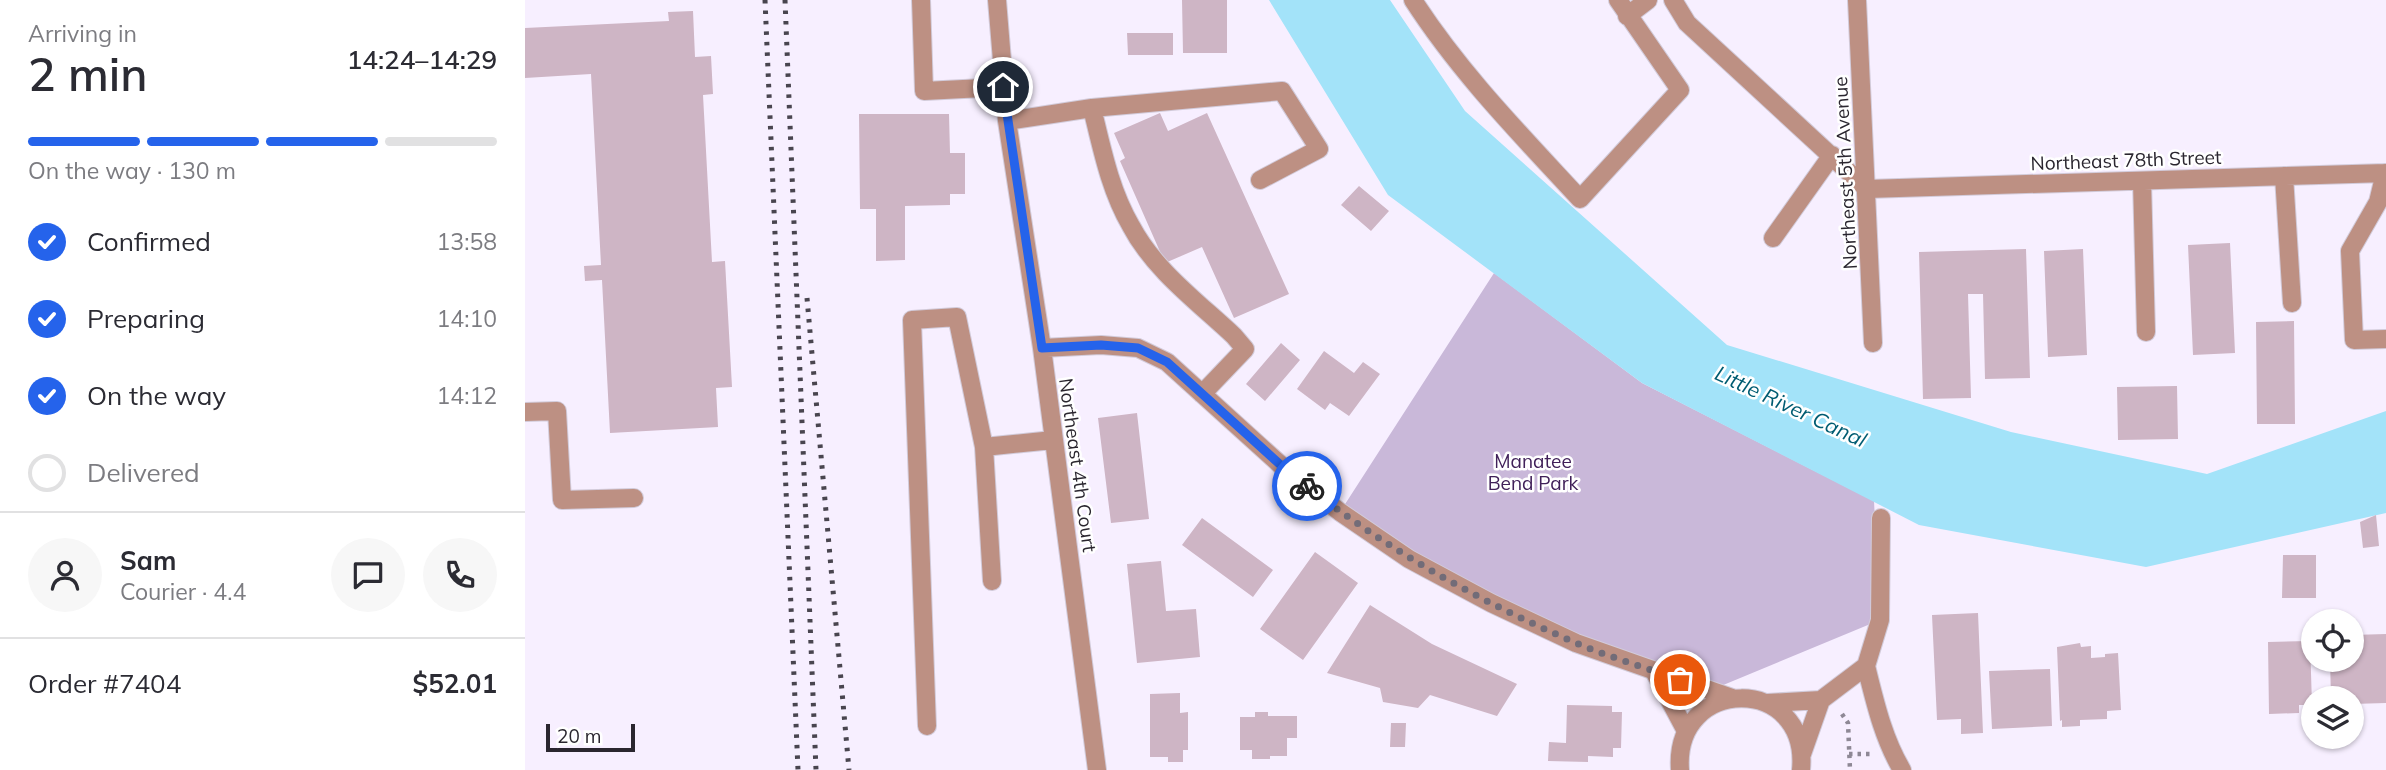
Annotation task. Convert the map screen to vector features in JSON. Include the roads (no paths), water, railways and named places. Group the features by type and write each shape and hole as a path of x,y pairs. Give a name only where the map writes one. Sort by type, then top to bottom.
{"street":[{"path":"921,0 924,92 1003,87"},
{"name":"Northeast 4th Court","path":"997,0 1007,121 1042,348 1097,770"},
{"path":"1413,0 1493,105 1580,198 1680,90 1618,0"},
{"path":"1627,16 1648,0"},
{"path":"1673,0 1687,23 1867,189"},
{"name":"Northeast 5th Avenue","path":"1857,0 1873,343"},
{"path":"1007,121 1092,108 1282,91 1319,149 1260,180"},
{"path":"1092,108 1108,174 1131,227 1152,257 1245,349 1202,394"},
{"path":"1773,238 1832,155"},
{"path":"2385,173 2378,202 2350,251 2354,340 2386,339"},
{"name":"Northeast 78th Street","path":"1867,189 2385,173"},
{"path":"2284,176 2292,303"},
{"path":"2142,181 2146,332"},
{"path":"927,726 912,320 957,317 984,447 992,581"},
{"path":"1042,348 1101,345 1138,348 1167,362 1284,468 1340,512 1409,559 1491,603 1576,643 1732,698"},
{"path":"525,412 557,411 562,500 633,498"},
{"path":"984,447 1053,440"},
{"path":"1881,518 1880,620 1866,666 1878,713 1892,753 1902,770"},
{"path":"1767,703 1821,700 1866,666"},
{"path":"1654,671 1686,731"},
{"path":"1678,767 1686,731 1697,715 1713,704 1732,698 1752,698 1767,703 1786,716 1797,734 1802,765"},
{"path":"1802,765 1821,700"}],"water":[{"name":"Little River Canal","path":"1269,0 1390,0 1465,111 1727,345 2011,432 2207,474 2386,411 2386,513 2146,567 1919,525 1642,383 1388,195"}],"railway":[{"path":"765,0 798,770"},
{"path":"785,0 816,770"},
{"path":"807,298 849,770"}],"park label":[{"name":"Manatee Bend Park","path":"1533,472"}]}
